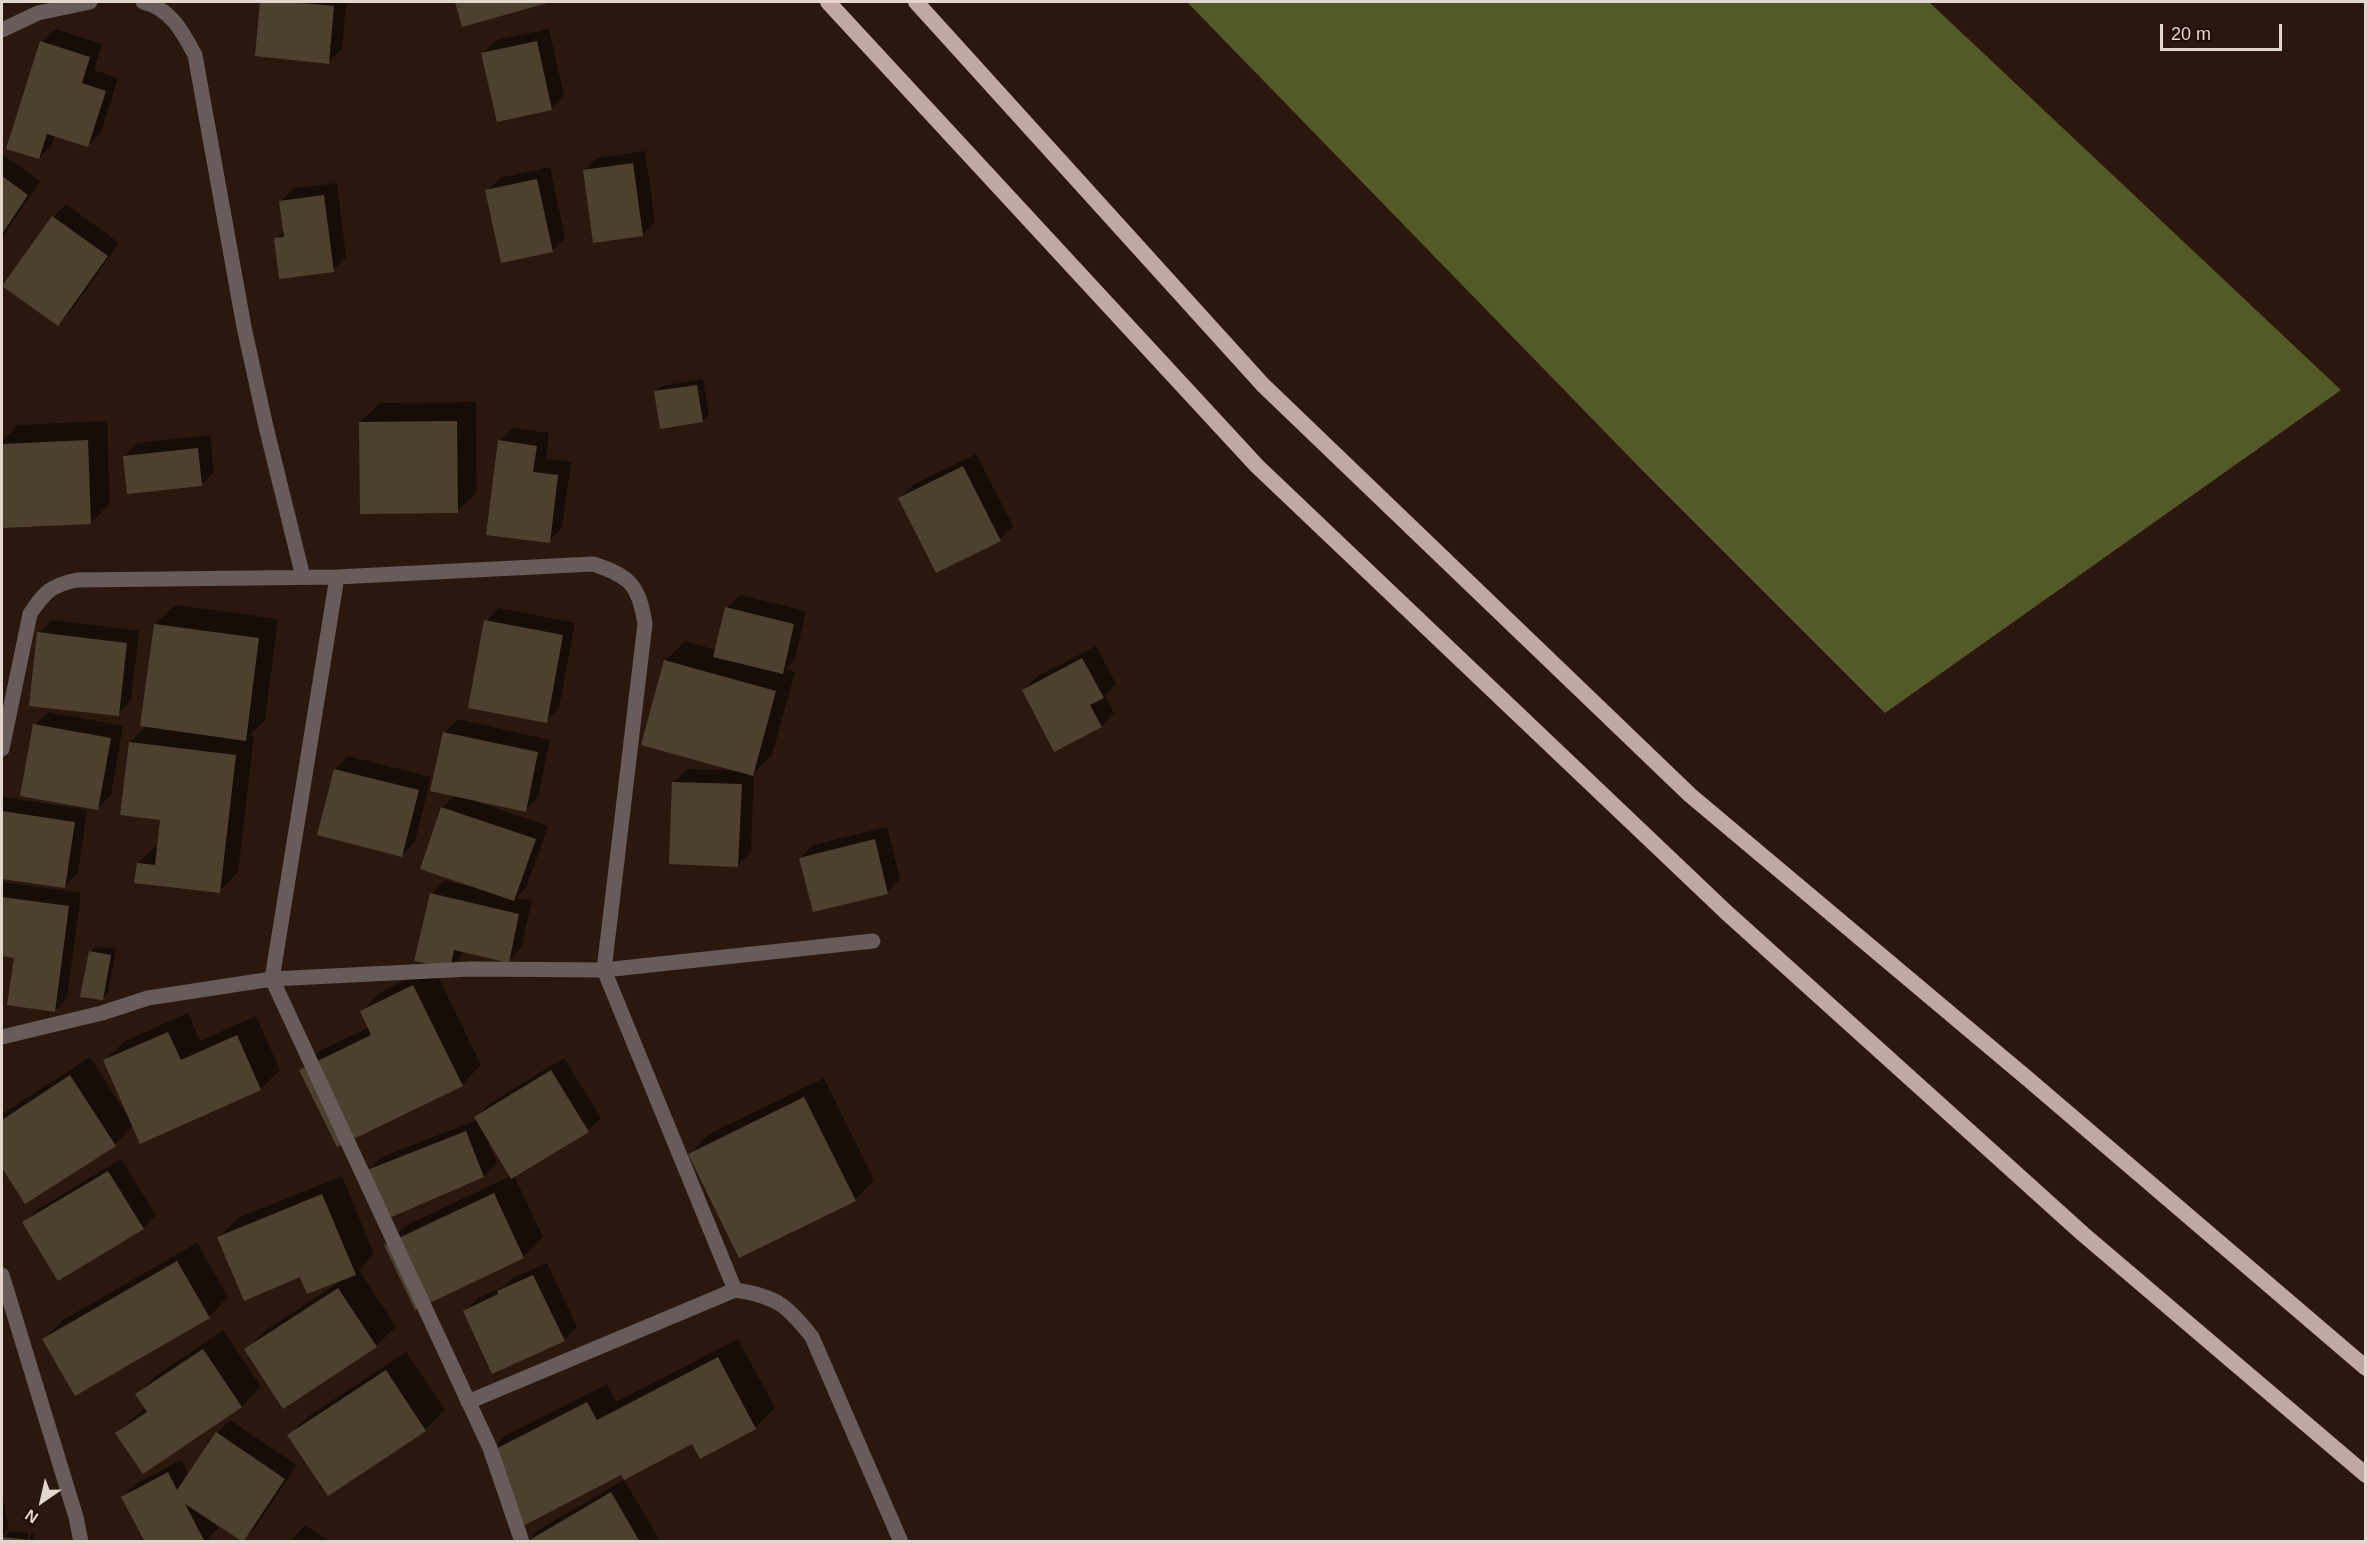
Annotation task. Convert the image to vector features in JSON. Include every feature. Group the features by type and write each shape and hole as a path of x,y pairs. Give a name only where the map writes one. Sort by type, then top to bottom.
{"highway":[{"path":"828,2 1257,466 1734,920 2083,1234 2366,1475"},
{"path":"916,2 1263,385 1690,795 2366,1368"}],"street":[{"path":"2,30 38,13 90,2"},
{"path":"142,2 155,5 178,24 195,55 244,327 303,577"},
{"path":"2,749 30,614 42,596 58,584 77,580 337,577 593,564 619,573 634,587 642,603 645,624 604,970 735,1290"},
{"path":"337,577 272,979 490,1448 522,1542"},
{"path":"2,1037 102,1013 148,998 272,979 470,969 604,970 873,941"},
{"path":"2,1275 76,1517 81,1542"},
{"path":"468,1402 735,1290 762,1294 792,1311 812,1337 902,1542"}],"green space":[{"path":"1187,2 1929,2 2341,390 1885,713 1640,468"}],"building":[{"path":"260,2 334,6 329,64 255,56"},
{"path":"455,2 551,2 462,27"},
{"path":"40,41 90,57 82,83 106,91 88,147 47,134 39,159 6,149"},
{"path":"537,41 552,110 497,122 481,53"},
{"path":"633,163 643,236 593,243 583,170"},
{"path":"2,176 28,195 2,234"},
{"path":"537,179 553,252 501,263 485,190"},
{"path":"324,195 334,272 279,279 274,238 284,237 279,201"},
{"path":"52,216 108,256 58,326 2,286"},
{"path":"697,385 703,422 660,429 654,391"},
{"path":"457,421 458,513 360,514 359,422"},
{"path":"88,440 91,524 2,528 2,444"},
{"path":"498,440 537,446 533,472 558,475 550,543 486,535"},
{"path":"198,448 202,486 127,494 123,456"},
{"path":"963,466 1001,541 936,573 898,498"},
{"path":"725,607 794,624 783,674 713,657"},
{"path":"484,620 563,635 547,723 468,708"},
{"path":"154,624 259,638 246,741 140,726"},
{"path":"37,632 127,643 119,716 29,706"},
{"path":"1082,658 1104,698 1090,705 1102,727 1054,752 1022,690"},
{"path":"664,660 776,691 753,776 641,745"},
{"path":"33,724 111,738 98,810 20,796"},
{"path":"443,732 538,752 526,812 430,791"},
{"path":"129,742 236,755 220,893 134,883 137,863 155,865 160,820 120,815"},
{"path":"334,769 419,790 402,857 317,835"},
{"path":"672,782 742,784 738,867 669,864"},
{"path":"441,807 536,839 514,901 420,869"},
{"path":"2,811 75,822 65,888 2,879"},
{"path":"875,839 888,894 813,912 799,858"},
{"path":"430,893 519,914 509,963 454,950 450,969 414,961"},
{"path":"2,897 69,906 55,1012 7,1005 14,958 2,956"},
{"path":"89,951 111,955 103,1000 80,997"},
{"path":"413,985 463,1086 337,1147 299,1070 371,1035 360,1011"},
{"path":"168,1032 181,1060 237,1035 261,1090 140,1144 103,1060"},
{"path":"551,1070 589,1132 511,1179 474,1117"},
{"path":"70,1075 116,1146 25,1204 2,1168 2,1120"},
{"path":"804,1097 856,1201 739,1258 688,1154"},
{"path":"466,1131 484,1177 387,1219 367,1170"},
{"path":"108,1171 144,1229 58,1281 22,1222"},
{"path":"494,1193 524,1258 415,1310 384,1245"},
{"path":"322,1194 356,1275 307,1294 300,1277 244,1301 217,1237"},
{"path":"177,1261 210,1318 75,1396 42,1339"},
{"path":"533,1275 565,1341 492,1374 463,1311 498,1294 497,1291"},
{"path":"338,1288 377,1347 283,1409 244,1349"},
{"path":"203,1349 242,1407 143,1474 115,1433 147,1412 135,1394"},
{"path":"718,1357 756,1429 700,1459 692,1444 624,1480 621,1475 521,1527 484,1455 587,1402 597,1420"},
{"path":"386,1370 426,1431 328,1496 287,1435"},
{"path":"216,1432 285,1479 243,1542 185,1504 205,1542 145,1542 121,1497 168,1472 177,1490"},
{"path":"611,1492 640,1542 526,1542"},
{"path":"2,1537 30,1540 30,1542 2,1542"}]}
